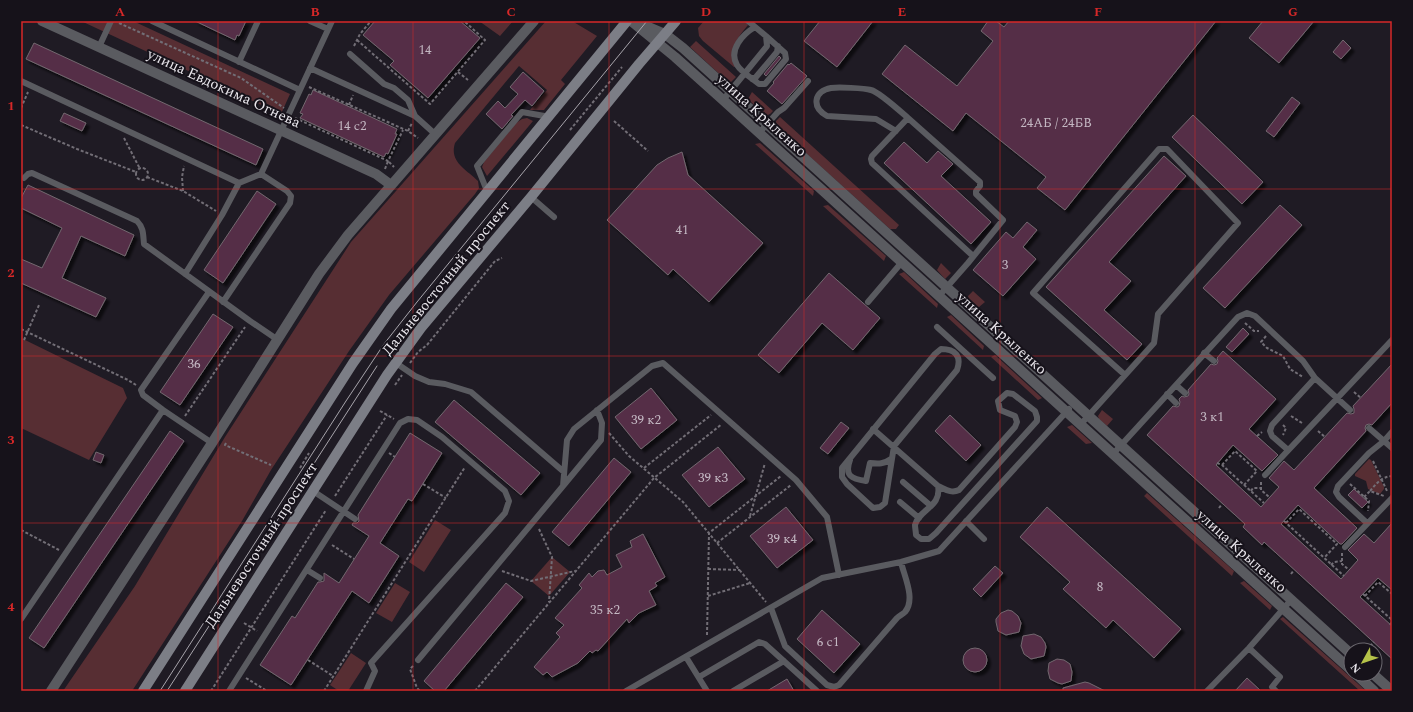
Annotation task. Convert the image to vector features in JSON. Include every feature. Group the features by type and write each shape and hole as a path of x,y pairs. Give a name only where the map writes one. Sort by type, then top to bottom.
{"main road":[{"name":"Дальневосточный проспект","path":"143,691 353,363 391,309 627,21"},
{"name":"Дальневосточный проспект","path":"185,691 396,363 421,328 676,21"}],"street":[{"name":"улица Евдокима Огнева","path":"42,21 376,174 391,185"},
{"path":"51,691 212,443 319,274 348,235 534,21"},
{"name":"улица Крыленко","path":"632,21 665,34 684,48 1343,647"},
{"name":"улица Крыленко","path":"632,21 723,100 1343,663"},
{"path":"1364,682 1374,691"},
{"path":"1382,682 1392,691"}],"lane":[{"path":"99,47 111,21"},
{"path":"152,21 239,62 301,87"},
{"path":"239,62 258,21"},
{"path":"310,21 328,29"},
{"path":"185,274 222,215 239,183 261,174 332,21"},
{"path":"748,21 778,46 785,53 786,59 765,84 759,84 736,64 736,51 740,39 746,32 755,27"},
{"path":"723,100 767,46 766,36"},
{"path":"752,79 756,77 777,52 778,46"},
{"path":"350,54 384,84 394,88 408,100 415,116"},
{"path":"310,68 415,116 435,134"},
{"path":"21,80 239,183"},
{"path":"759,133 808,81"},
{"path":"896,131 876,119 827,116 817,107 816,101 822,92 832,88 872,90 908,118 980,182 980,186 976,191 976,194 1002,218 1002,222 939,296"},
{"path":"487,191 477,166 522,112 550,116"},
{"path":"908,118 872,156 872,163 973,256"},
{"path":"1081,424 1154,343 1158,314 1238,223 1167,149 1159,149 1033,293 1125,375"},
{"path":"24,178 28,174 32,173 136,221 141,226 143,231 144,244 278,340"},
{"path":"223,302 290,203 291,196 287,190 261,174"},
{"path":"531,197 554,216"},
{"path":"868,302 902,262"},
{"path":"209,292 141,390 143,395 163,410 212,443"},
{"path":"952,308 960,300"},
{"path":"1113,454 1238,317 1247,313 1255,316 1303,361 1313,380 1350,410"},
{"path":"937,327 993,378"},
{"path":"1265,475 1310,429 1392,340"},
{"path":"941,349 947,349 953,352 958,356 959,363 956,370 894,446 885,503 880,507 873,508 847,484 842,477 842,468 935,354 941,349"},
{"path":"1204,353 1214,362"},
{"path":"396,363 415,376 429,382 445,384 471,392 564,472"},
{"path":"563,486 567,440 574,429 652,366 663,363 796,480 826,517 839,574"},
{"path":"1288,450 1272,436 1270,431 1272,425 1313,380"},
{"path":"1176,385 1185,393"},
{"path":"874,429 938,486 950,492 955,492 959,490 1015,427 1017,422 1015,416 1000,410 998,401 1001,397 1007,393 1013,394 1034,411 1037,421 936,533 929,538 921,539 916,535 915,526 919,518 938,498 938,486"},
{"path":"1167,394 1176,402"},
{"path":"626,691 822,578 901,562 939,551 1074,403"},
{"path":"21,619 163,410"},
{"path":"418,660 601,440 602,423 598,410"},
{"path":"229,691 400,423 408,419 417,420 442,437 505,491 509,501 505,513 371,662 375,671 366,691"},
{"path":"1369,428 1392,448"},
{"path":"1367,523 1339,497 1336,492 1338,486 1369,453 1384,441 1392,432"},
{"path":"851,456 847,467 849,475 855,479 866,481 870,463 879,464 892,460"},
{"path":"903,482 931,506"},
{"path":"313,491 355,519"},
{"path":"1345,547 1391,499"},
{"path":"900,502 919,518"},
{"path":"966,521 984,539"},
{"path":"771,608 785,646 827,685 834,687 840,685 897,618 905,612 909,604 910,594 901,562"},
{"path":"307,570 320,578"},
{"path":"1207,691 1249,648 1291,600"},
{"path":"699,677 759,642 765,644 817,691"},
{"path":"1249,648 1280,677 1272,687 1276,691"},
{"path":"686,656 707,691"},
{"path":"733,691 784,661"}],"path":[{"path":"115,21 240,78 289,114 388,161 394,167"},
{"path":"350,54 360,34 371,21"},
{"path":"357,40 430,104 486,40 464,21"},
{"path":"570,130 622,66"},
{"path":"458,72 468,80"},
{"path":"21,108 31,85"},
{"path":"301,87 403,130 418,138"},
{"path":"614,121 648,151"},
{"path":"21,125 136,172"},
{"path":"118,126 140,169"},
{"path":"385,168 403,130"},
{"path":"183,191 182,176 187,159"},
{"path":"136,172 140,169 146,170 148,177"},
{"path":"136,172 136,176 140,180 148,177 183,191 222,215"},
{"path":"418,352 427,345 495,262 502,258"},
{"path":"24,340 39,305"},
{"path":"1238,317 1254,331 1260,330"},
{"path":"181,422 250,321"},
{"path":"21,329 128,380 141,390"},
{"path":"1271,331 1261,342 1267,348 1283,356 1290,369 1313,380"},
{"path":"380,410 400,423"},
{"path":"644,468 717,410"},
{"path":"1285,411 1310,429"},
{"path":"211,691 387,415"},
{"path":"474,691 654,478 727,420"},
{"path":"1277,420 1286,428 1281,444"},
{"path":"602,423 629,456 683,502 771,608"},
{"path":"227,440 225,444 271,465"},
{"path":"1222,465 1235,451 1257,471 1244,485"},
{"path":"1369,453 1391,499"},
{"path":"750,517 767,455"},
{"path":"324,691 469,460"},
{"path":"1217,463 1222,465 1264,503"},
{"path":"709,533 786,472"},
{"path":"1265,475 1261,480 1261,490 1269,498"},
{"path":"1364,497 1381,479 1386,476 1392,476"},
{"path":"1345,479 1369,501 1367,523"},
{"path":"717,543 796,480"},
{"path":"1238,486 1242,483"},
{"path":"423,484 446,498"},
{"path":"1251,491 1253,488 1261,488"},
{"path":"1370,491 1391,499"},
{"path":"1218,508 1222,504"},
{"path":"1286,523 1299,509 1310,519 1337,544 1324,558"},
{"path":"535,520 552,557 549,603"},
{"path":"1284,521 1344,576"},
{"path":"21,530 65,554"},
{"path":"707,645 709,533"},
{"path":"325,540 354,559"},
{"path":"1345,547 1342,551 1342,564 1349,570"},
{"path":"1311,552 1314,549"},
{"path":"1331,565 1334,562 1342,561"},
{"path":"494,568 531,581 576,571"},
{"path":"708,569 740,570"},
{"path":"1291,574 1294,570"},
{"path":"708,596 750,582"},
{"path":"1391,622 1364,595 1378,582 1392,594"},
{"path":"244,623 261,634"},
{"path":"308,660 333,676"},
{"path":"418,660 410,669 417,688 420,691"},
{"path":"240,674 267,691"}],"shaded area":[{"path":"81,21 133,21 290,94 281,114"},
{"path":"479,21 513,21 500,36"},
{"path":"546,21 572,21 597,36 561,80 565,84 544,110 530,110 547,90 519,66 455,143 454,155 456,160 478,181 479,188 389,295 349,351 271,470 242,521 132,691 63,691 135,586 225,437 351,242"},
{"path":"704,21 744,21 748,25 737,39 733,50 732,55 735,67 699,36 698,28"},
{"path":"696,41 736,77 731,82 729,83 690,47"},
{"path":"752,92 773,111 770,114 765,116 748,99"},
{"path":"780,117 899,225 896,229 890,229 776,126 776,121"},
{"path":"527,118 533,121 487,176 482,167 484,162 516,123"},
{"path":"760,143 814,191 813,196 755,144"},
{"path":"828,205 886,256 884,261 823,206"},
{"path":"941,263 951,273 945,279 937,270"},
{"path":"904,272 938,304 937,308 899,274"},
{"path":"973,291 985,302 977,308 969,300 968,296"},
{"path":"951,315 984,346 983,350 947,317"},
{"path":"21,338 123,388 127,398 89,460 21,428"},
{"path":"995,355 1042,398 1038,400 991,357"},
{"path":"1102,410 1113,419 1107,426 1099,419 1098,416"},
{"path":"1072,425 1092,443 1086,444 1067,427"},
{"path":"1369,459 1371,460 1384,487 1380,494 1368,489 1366,481 1355,476 1355,474"},
{"path":"1147,493 1234,571 1232,576 1144,496"},
{"path":"435,520 451,530 424,572 409,562"},
{"path":"552,557 570,572 549,596 531,581"},
{"path":"1244,581 1272,606 1270,610 1240,583"},
{"path":"395,583 410,592 392,622 376,613"},
{"path":"1283,617 1343,670 1343,676 1280,619"},
{"path":"351,653 366,663 348,691 339,691 330,685"},
{"path":"1350,682 1356,682 1366,691 1360,691"}],"building":[{"path":"195,21 246,21 239,36 237,35 235,40"},
{"path":"375,21 460,21 480,38 428,98 390,65 394,61 363,35"},
{"path":"820,21 873,21 837,67 804,41"},
{"path":"988,21 996,21 1004,27 1009,21 1216,21 1065,210 1037,188 1046,177 966,113 953,131 882,74 905,45 957,86 993,41 981,31"},
{"path":"1263,21 1314,21 1279,63 1249,38"},
{"path":"1343,40 1351,48 1341,59 1333,52"},
{"path":"34,43 263,149 256,165 26,59"},
{"path":"779,56 781,58 766,76 764,74"},
{"path":"791,63 807,76 782,104 767,91 788,64 789,65"},
{"path":"523,72 544,91 532,106 525,100 511,115 513,116 502,129 486,114 498,101 505,108 518,94 510,87"},
{"path":"313,90 397,129 395,134 397,134 388,154 386,153 384,157 300,118 303,114 300,113 309,94 311,95"},
{"path":"1292,97 1300,103 1274,137 1266,131"},
{"path":"64,113 86,123 82,131 60,121"},
{"path":"1193,115 1263,182 1242,204 1172,137"},
{"path":"904,142 927,163 938,151 953,164 941,176 991,222 971,244 884,163"},
{"path":"682,152 688,175 763,243 709,302 673,269 668,275 607,220 657,165"},
{"path":"1164,156 1186,176 1109,262 1131,281 1104,310 1142,344 1127,360 1046,287"},
{"path":"28,185 134,235 125,256 81,236 62,278 106,298 96,317 21,283 21,259 42,268 62,228 21,208 21,198"},
{"path":"257,191 276,204 223,283 204,270"},
{"path":"1280,205 1302,225 1225,308 1203,288"},
{"path":"1027,222 1037,230 1023,247 1036,259 1003,296 973,270 1006,232 1013,238"},
{"path":"829,273 880,318 853,350 822,323 779,373 758,355"},
{"path":"213,314 233,327 180,405 160,392"},
{"path":"1243,328 1249,334 1232,352 1226,347"},
{"path":"1223,351 1276,399 1249,429 1278,455 1262,471 1233,445 1216,465 1261,507 1279,487 1269,478 1284,461 1294,470 1347,413 1354,413 1353,406 1392,364 1392,403 1372,425 1366,425 1366,431 1314,488 1357,528 1342,544 1340,544 1298,505 1281,524 1341,579 1358,560 1348,550 1364,534 1374,543 1392,523 1392,590 1378,578 1360,597 1392,626 1392,659 1383,651 1383,642 1373,642 1264,542 1262,545 1243,527 1245,524 1147,435 1173,406 1179,406 1179,399 1182,396 1188,396 1188,390 1211,364 1217,364 1217,358"},
{"path":"651,388 677,420 641,449 615,417"},
{"path":"454,400 540,473 521,495 435,422"},
{"path":"950,415 981,445 966,461 935,431"},
{"path":"841,422 849,428 828,454 820,448"},
{"path":"170,431 184,441 44,648 29,638"},
{"path":"410,433 442,453 412,501 408,499 380,543 399,556 369,603 352,591 291,685 260,665 292,616 295,618 318,582 324,581 324,573 339,583 369,536 352,525 353,523 357,523 359,521 358,515"},
{"path":"718,447 745,479 709,507 682,475"},
{"path":"96,452 104,455 101,463 93,460"},
{"path":"614,458 631,472 569,546 552,532"},
{"path":"1354,489 1368,502 1362,508 1348,495"},
{"path":"786,507 813,540 777,568 750,536"},
{"path":"1047,507 1181,629 1154,658 1113,620 1106,628 1063,589 1070,582 1020,537"},
{"path":"643,534 665,577 655,583 657,586 649,591 656,605 639,613 629,623 627,619 598,651 596,650 592,653 590,651 578,663 552,677 547,672 543,675 534,667 560,637 556,633 564,625 555,618 582,588 579,585 589,573 592,577 598,571 604,570 607,575 622,567 616,555 632,547 630,541"},
{"path":"995,566 1003,573 981,597 973,589"},
{"path":"506,583 523,597 444,691 435,691 424,681"},
{"path":"822,610 860,644 834,673 797,639"},
{"path":"1008,610 1012,611 1018,616 1021,623 1019,632 1006,635 998,631 996,619 1001,613"},
{"path":"1034,634 1041,637 1046,647 1044,656 1031,659 1024,654 1021,646 1023,636"},
{"path":"975,648 984,651 987,660 984,669 975,672 966,669 963,660 966,651"},
{"path":"1057,659 1064,660 1070,664 1072,672 1071,681 1062,684 1050,679 1048,671 1049,663"},
{"path":"1247,678 1261,691 1235,691"},
{"path":"787,679 794,691 767,691"},
{"path":"1085,682 1105,691 1063,691 1063,688"}],"tram line":[{"path":"160,691 384,344 647,21"},
{"path":"167,691 377,366"}]}
